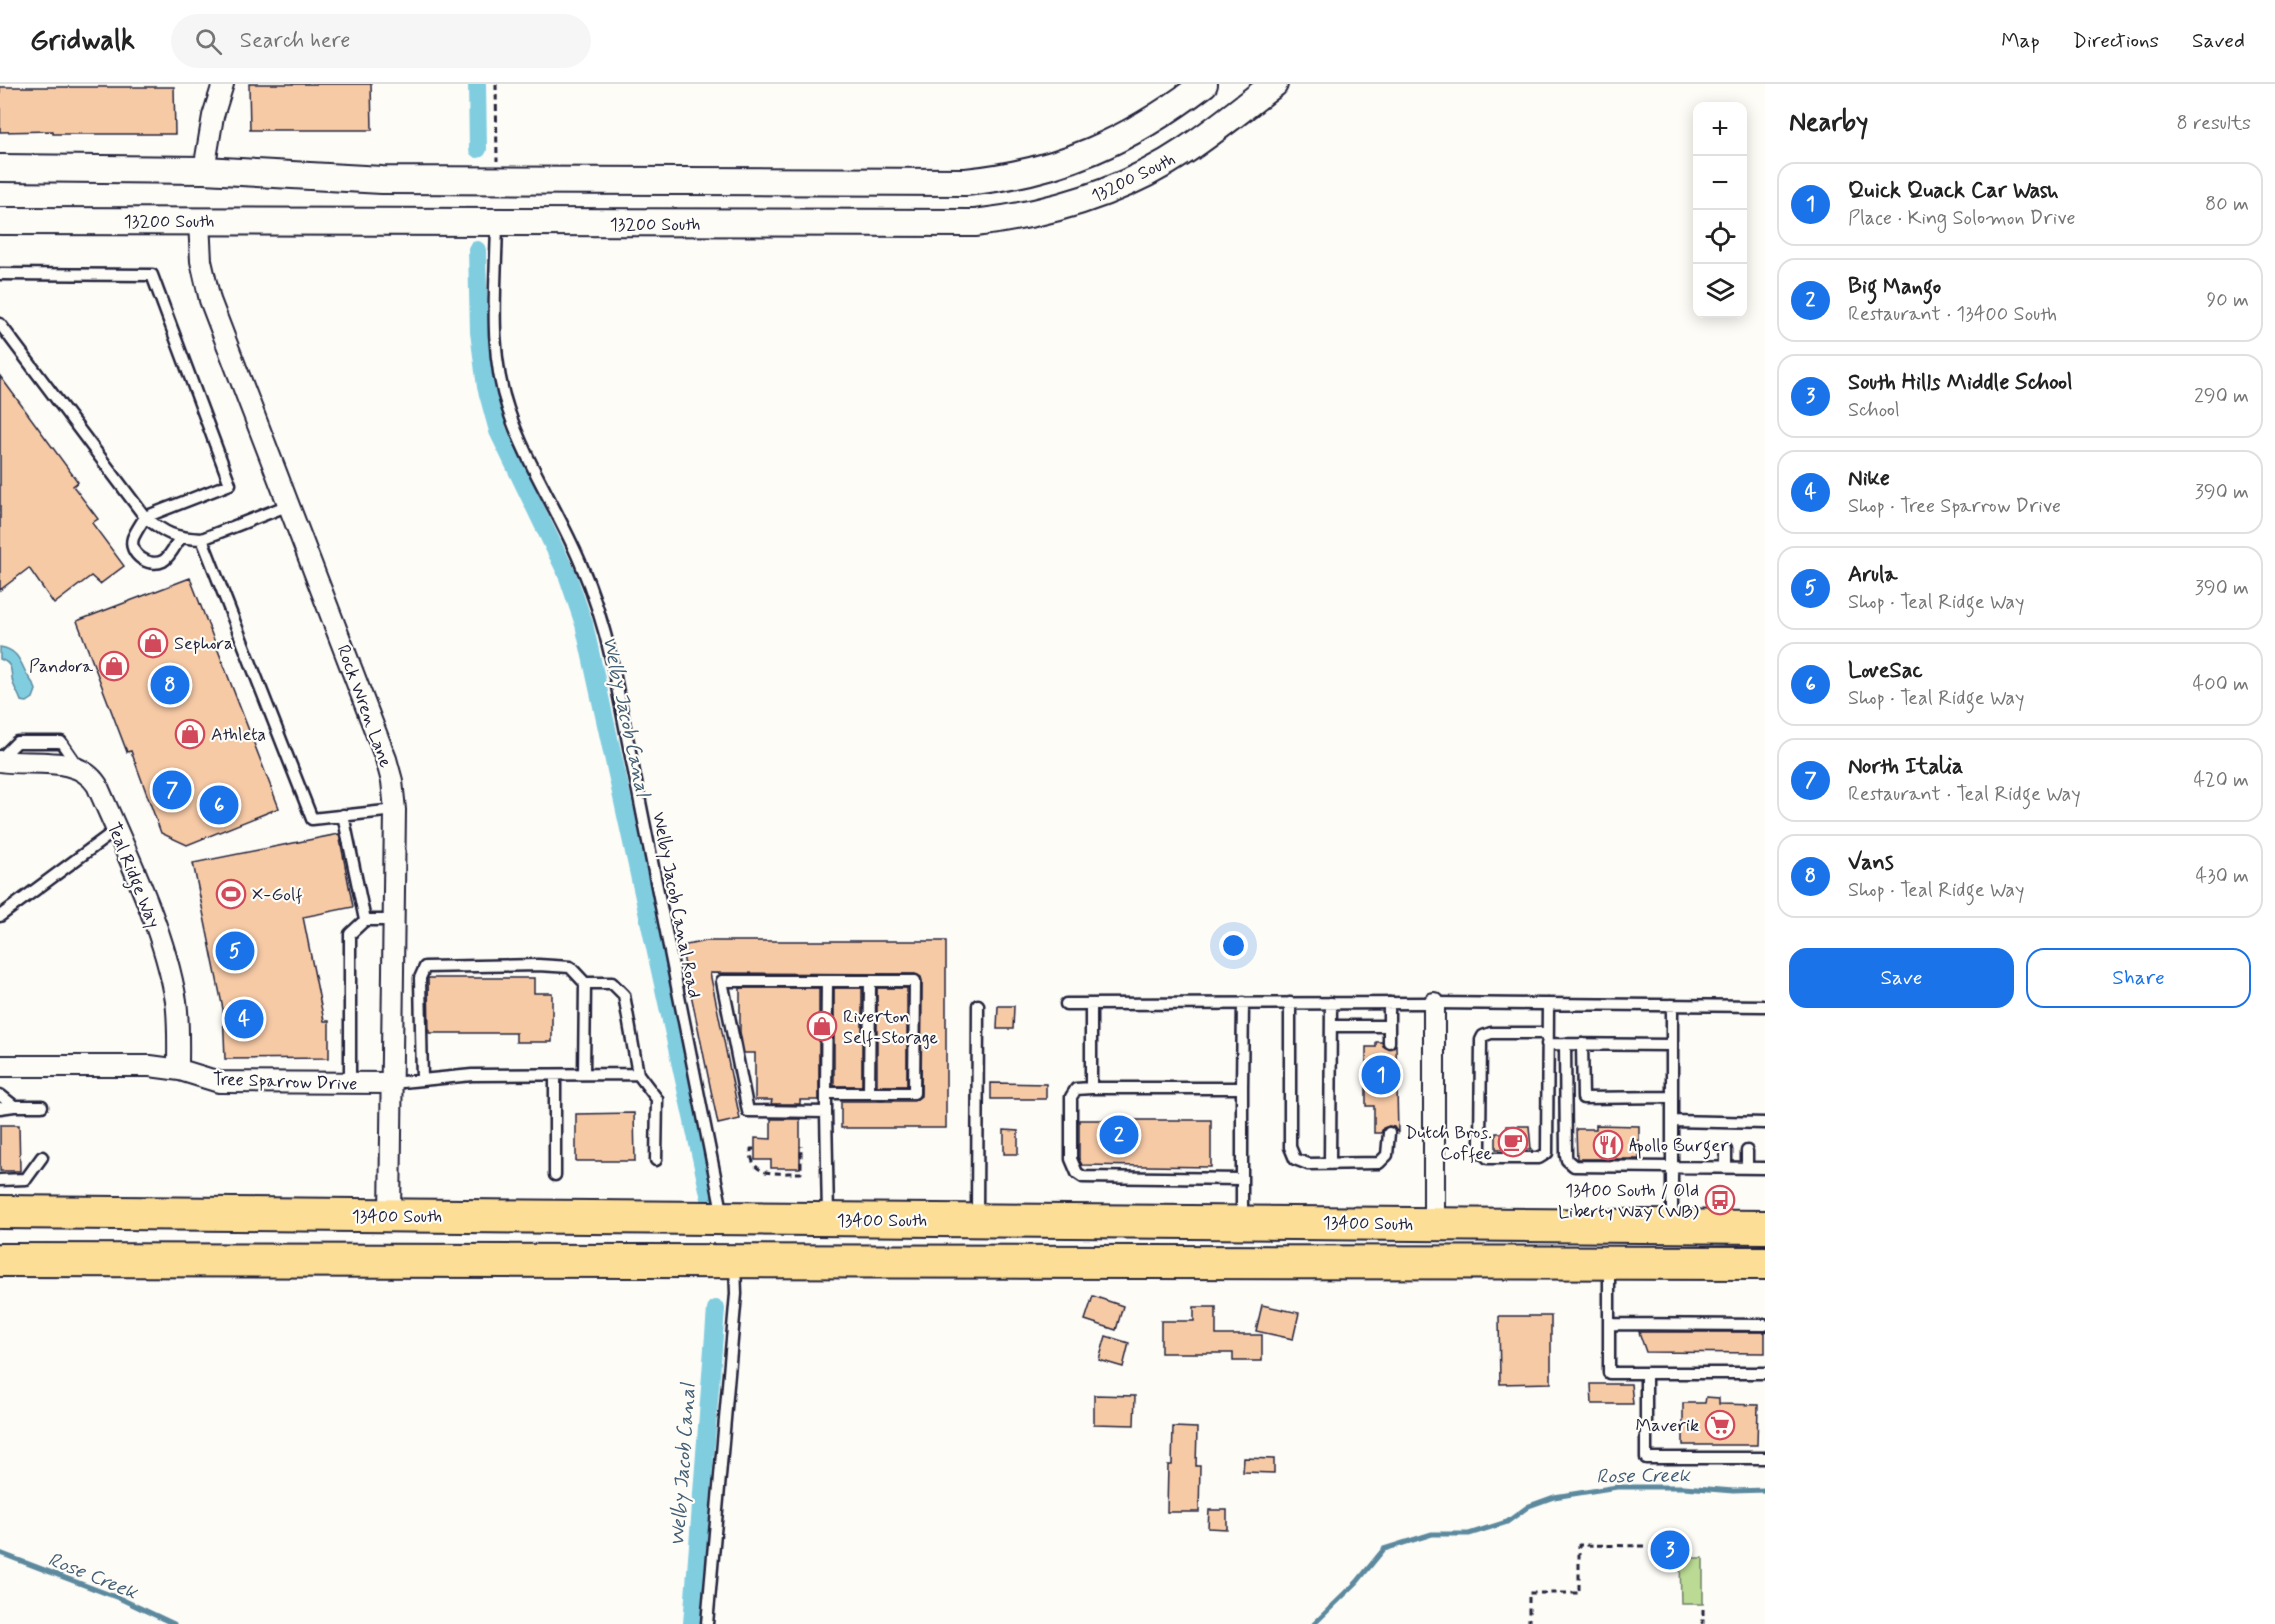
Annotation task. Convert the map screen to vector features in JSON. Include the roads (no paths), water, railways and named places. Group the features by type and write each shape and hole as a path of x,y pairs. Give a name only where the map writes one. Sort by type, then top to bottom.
{"main road":[{"name":"13400 South","path":"0,1212 1765,1227"},
{"path":"0,1260 1765,1263"}],"street":[{"path":"204,170 213,116 223,84"},
{"path":"0,168 204,170 352,179 940,183 992,179 1043,169 1096,150 1147,124 1204,84"},
{"name":"13200 South","path":"0,221 942,225 1008,219 1039,214 1092,198 1142,176 1185,151 1274,84"},
{"name":"Rock Wren Lane","path":"199,221 201,261 210,300 386,759 392,781 395,810 390,1216"},
{"name":"Teal Ridge Way","path":"0,760 79,768 97,785 145,896 173,988 177,1010 178,1069"},
{"path":"1434,1003 1434,1224"},
{"name":"Tree Sparrow Drive","path":"0,1066 150,1066 178,1069 219,1082 392,1083"}],"lane":[{"name":"Welby Jacob Canal Road","path":"497,223 496,351 507,408 532,468 580,560 599,610 612,662 723,1219"},
{"path":"0,274 152,275 230,484 145,517 132,540 134,550 143,561 154,563 165,560 180,538"},
{"path":"0,324 145,517 165,533 180,538 202,538 289,505"},
{"path":"202,538 312,819 395,810"},
{"path":"343,815 365,920"},
{"path":"0,916 116,830"},
{"path":"350,1083 350,934 365,920 393,920"},
{"path":"422,1080 420,978 425,967 538,965 570,967 585,983 584,1074"},
{"path":"826,1093 914,1093 915,981 722,981 748,1111 826,1112"},
{"path":"827,981 828,1220"},
{"path":"869,1093 870,981"},
{"path":"585,983 612,983 624,995 638,1074 657,1099 657,1160"},
{"path":"1242,1222 1243,1003"},
{"path":"1290,1003 1292,1153 1301,1163 1379,1163 1387,1155 1389,1133"},
{"path":"1330,1164 1331,1003"},
{"path":"1389,1003 1389,1042"},
{"path":"1066,1004 1434,1003 1765,1006"},
{"path":"1091,1004 1091,1088"},
{"path":"1548,1004 1547,1038 1546,1122 1548,1148 1544,1157 1488,1158 1480,1151 1481,1040 1483,1036 1491,1033 1547,1038 1565,1044 1672,1045"},
{"path":"977,1220 978,1005"},
{"path":"1672,1005 1672,1226"},
{"path":"1331,1026 1389,1026"},
{"path":"1565,1044 1566,1155 1570,1164 1579,1168 1765,1168"},
{"path":"1582,1044 1583,1098 1672,1097"},
{"path":"392,1083 472,1075 638,1074"},
{"path":"555,1075 555,1176"},
{"path":"1242,1088 1091,1088 1076,1089 1071,1097 1071,1159 1077,1173 1083,1177 1242,1179"},
{"path":"0,1095 14,1106"},
{"path":"0,1108 42,1106"},
{"path":"1672,1121 1726,1126 1747,1126 1765,1122"},
{"path":"1726,1150 1726,1168"},
{"path":"1747,1151 1747,1168"},
{"path":"0,1180 26,1179 42,1157"},
{"path":"707,1624 736,1294 735,1260"},
{"path":"1609,1263 1609,1372 1765,1373"},
{"path":"1609,1324 1765,1325"},
{"path":"1646,1373 1646,1458 1765,1458"}],"water":[{"path":"0,647 10,650 17,656 34,685 36,690 33,698 27,702 21,701 8,663 0,659"}],"waterway":[{"name":"Welby Jacob Canal","path":"477,84 478,149"},
{"name":"Welby Jacob Canal","path":"477,250 479,332 486,387 498,431 567,574 584,624 711,1203"},
{"name":"Welby Jacob Canal","path":"692,1624 716,1309"},
{"name":"Rose Creek","path":"1314,1624 1357,1582 1384,1549 1432,1534 1469,1534 1507,1522 1529,1506 1554,1497 1617,1487 1765,1490"},
{"name":"Rose Creek","path":"0,1553 121,1599 174,1624"}],"place":[{"name":"Sephora","path":"153,643"},
{"name":"Pandora","path":"114,666"},
{"name":"Vans","path":"170,685"},
{"name":"Athleta","path":"190,734"},
{"name":"North Italia","path":"172,790"},
{"name":"LoveSac","path":"219,805"},
{"name":"X-Golf","path":"231,894"},
{"name":"Arula","path":"235,951"},
{"name":"Nike","path":"244,1019"},
{"name":"Riverton Self-Storage","path":"822,1026"},
{"name":"Quick Quack Car Wash","path":"1381,1075"},
{"name":"Big Mango","path":"1119,1135"},
{"name":"Dutch Bros. Coffee","path":"1513,1142"},
{"name":"Apollo Burger","path":"1608,1145"},
{"name":"13400 South / Old Liberty Way (WB)","path":"1720,1200"},
{"name":"Maverik","path":"1720,1425"},
{"name":"South Hills Middle School","path":"1670,1550"}]}
